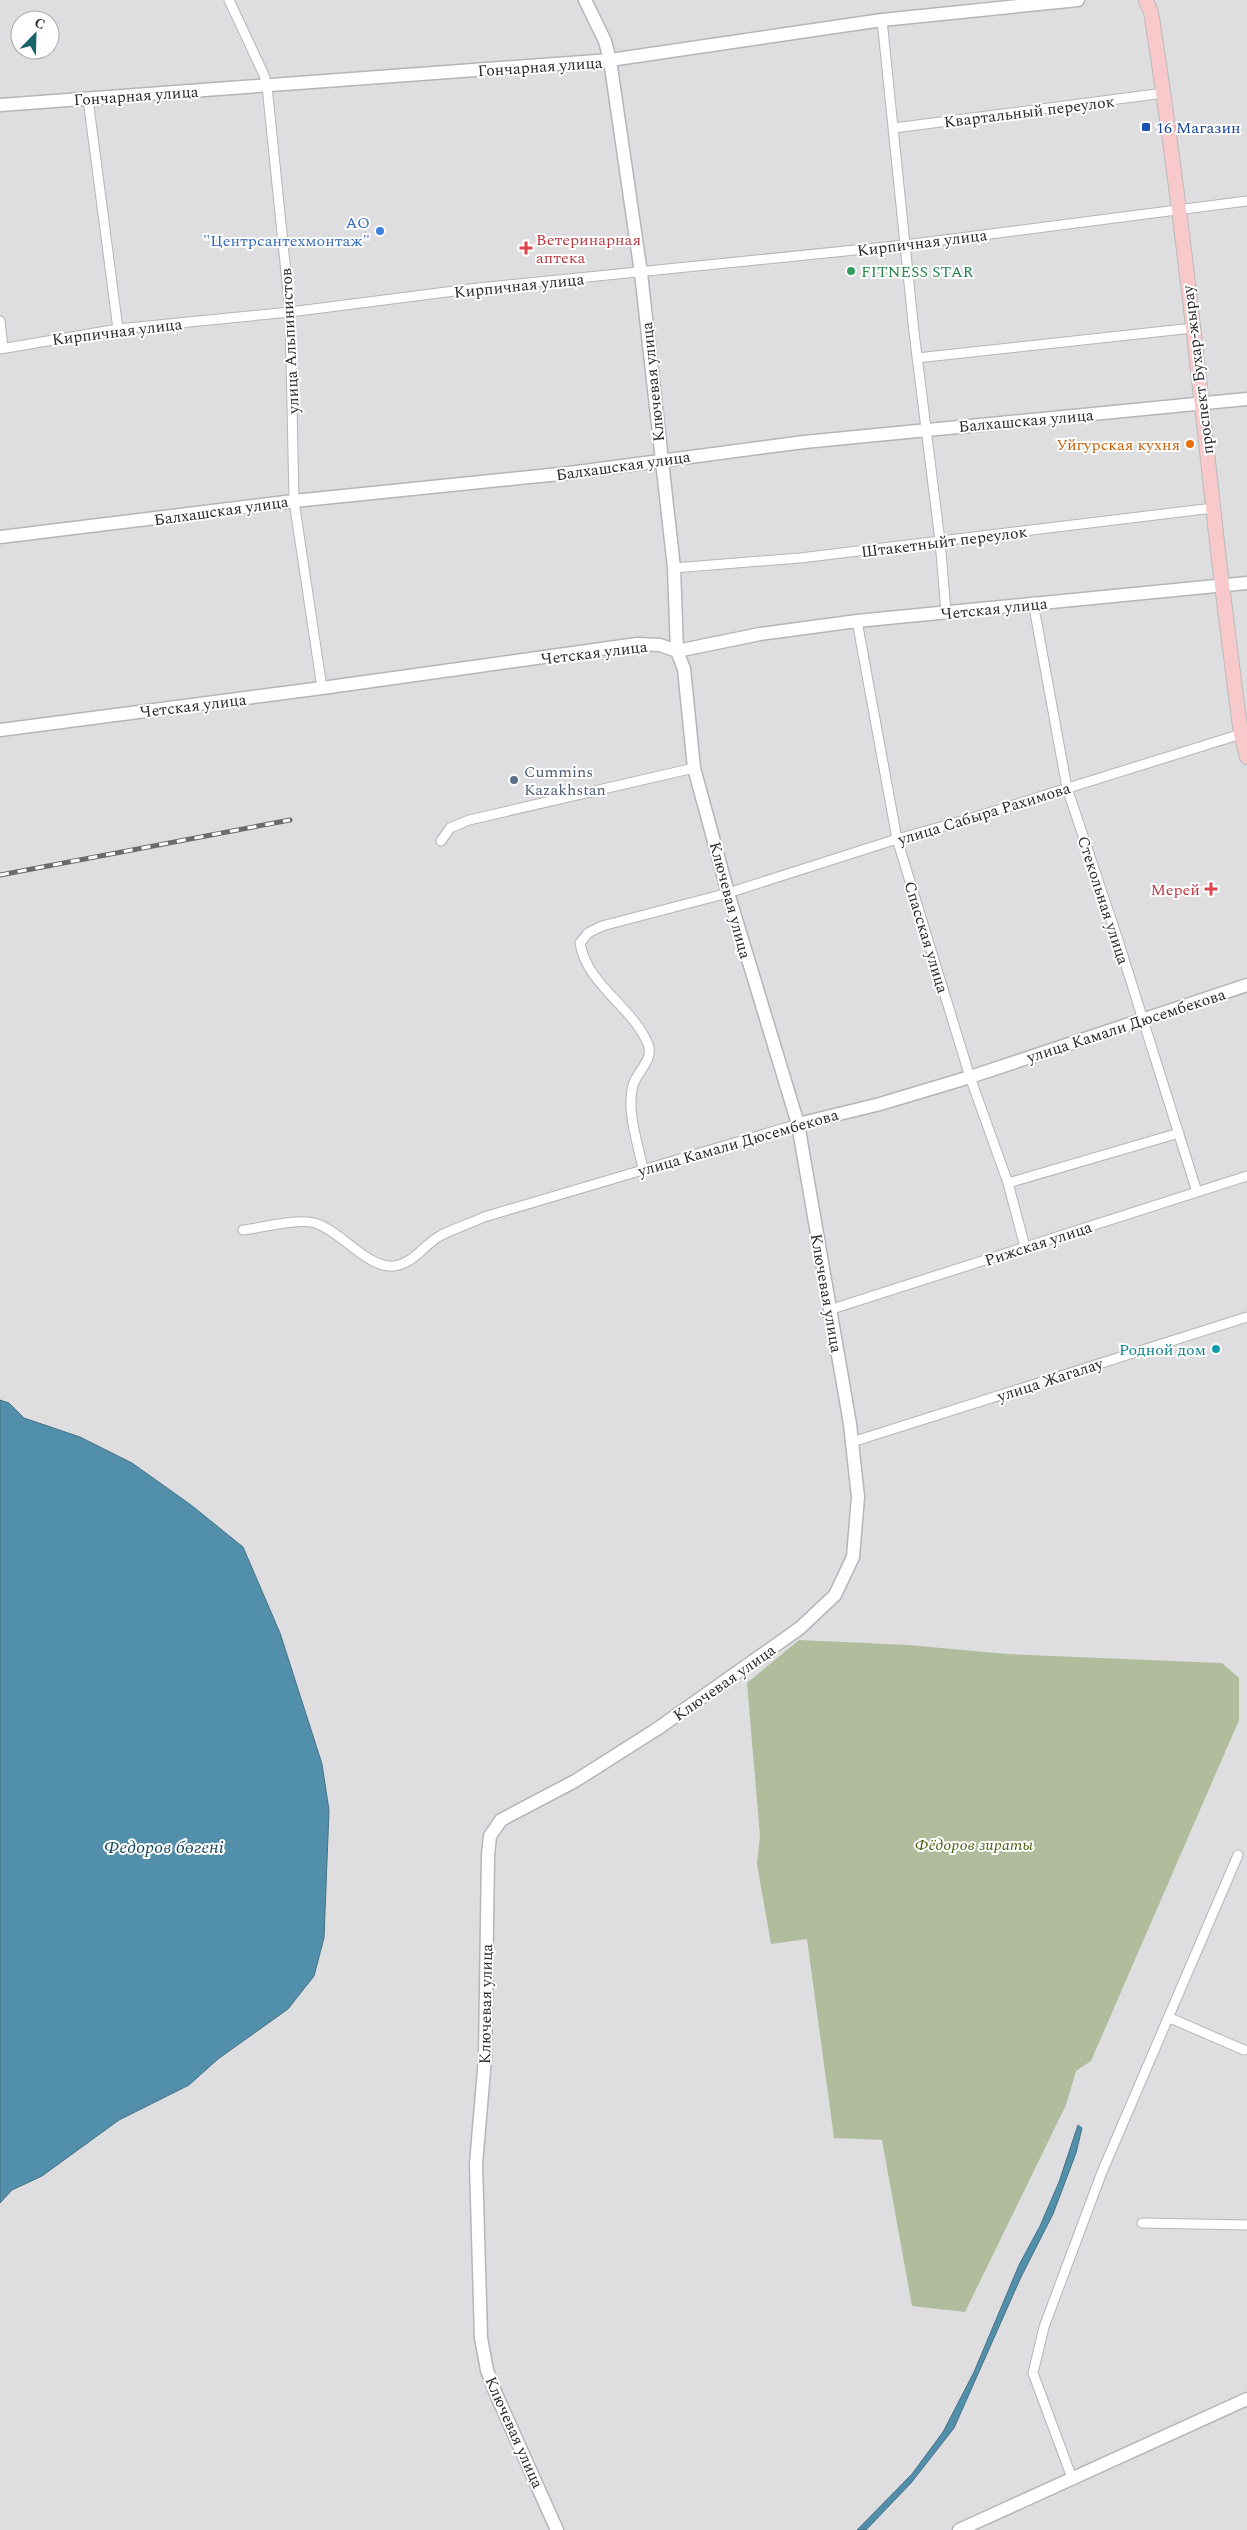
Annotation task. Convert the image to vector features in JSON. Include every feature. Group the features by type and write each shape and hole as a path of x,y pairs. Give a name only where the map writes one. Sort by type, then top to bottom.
{"main road":[{"name":"проспект Бухар-жырау","path":"1151,4 1203,404 1213,508 1240,734 1247,757"}],"street":[{"name":"улица Альпинистов","path":"230,0 264,75 267,86 290,312 294,501 322,688"},
{"name":"Ключевая улица","path":"557,2530 496,2394 487,2370 481,2338 476,2164 485,2058 490,1836 501,1820 575,1781 657,1730 800,1628 835,1595 853,1557 858,1497 852,1442 798,1124 728,893 694,768 684,669 677,650 674,568 660,460 641,272 610,60 605,41 585,0"},
{"name":"Гончарная улица","path":"0,105 610,60 882,20 1078,0"},
{"path":"882,20 917,358 940,540 946,612"},
{"name":"Квартальный переулок","path":"894,128 1164,94"},
{"path":"88,98 118,329"},
{"name":"Кирпичная улица","path":"2,348 118,329 290,312 478,288 905,245 1247,201"},
{"path":"0,321 2,348"},
{"path":"917,358 1193,328"},
{"name":"Балхашская улица","path":"0,537 294,501 473,484 926,428 984,426 1247,398"},
{"name":"Штакетныйт переулок","path":"674,568 800,558 1213,508"},
{"name":"Четская улица","path":"0,730 637,644 660,645 677,650 760,634 858,621 1034,602 1073,601 1247,583"},
{"name":"Стекольная улица","path":"1034,602 1067,788 1198,1192"},
{"name":"Спасская улица","path":"858,621 897,839 970,1077 1008,1183 1025,1247"},
{"name":"улица Сабыра Рахимова","path":"643,1169 632,1106 634,1085 650,1056 648,1045 641,1031 589,970 582,956 580,943 588,933 602,926 728,893 1240,734"},
{"path":"441,842 450,828 469,820 694,768"},
{"name":"улица Камали Дюсембекова","path":"243,1230 313,1222 341,1236 373,1262 394,1266 408,1262 438,1238 484,1217 798,1124 880,1104 970,1077 1247,985"},
{"path":"1008,1183 1179,1133"},
{"name":"Рижская улица","path":"829,1310 1247,1176"},
{"name":"улица Жагалау","path":"852,1442 1247,1317"},
{"path":"1072,2478 1033,2373 1044,2327 1102,2172 1170,2018 1238,1856"},
{"path":"1170,2018 1246,2048"},
{"path":"1142,2223 1247,2225"},
{"path":"959,2530 1247,2399"}],"green space":[{"name":"Фёдоров зираты","path":"799,1640 908,1645 1007,1654 1222,1663 1239,1678 1239,1720 1091,2061 1076,2071 1066,2105 965,2312 912,2306 882,2140 834,2138 807,1939 771,1944 757,1864 760,1836 747,1683"}],"water":[{"name":"Федоров бөгені","path":"0,1400 9,1403 24,1418 80,1437 132,1463 191,1505 243,1547 280,1633 322,1764 329,1810 324,1938 314,1976 288,2009 218,2059 189,2085 119,2120 42,2176 12,2190 0,2203"},
{"path":"1078,2125 1082,2128 1076,2153 1053,2214 1021,2277 954,2428 911,2483 866,2530 857,2530 912,2474 943,2432 974,2372 1019,2265 1040,2226 1059,2182"}],"railway":[{"path":"0,875 290,820"}],"place":[{"name":"16 Магазин","path":"1146,127"},
{"name":"АО \"Центрсантехмонтаж\"","path":"380,231"},
{"name":"Ветеринарная аптека","path":"526,248"},
{"name":"FITNESS STAR","path":"851,271"},
{"name":"Уйгурская кухня","path":"1190,444"},
{"name":"Cummins Kazakhstan","path":"514,780"},
{"name":"Мерей","path":"1211,889"},
{"name":"Родной дом","path":"1216,1349"}]}
